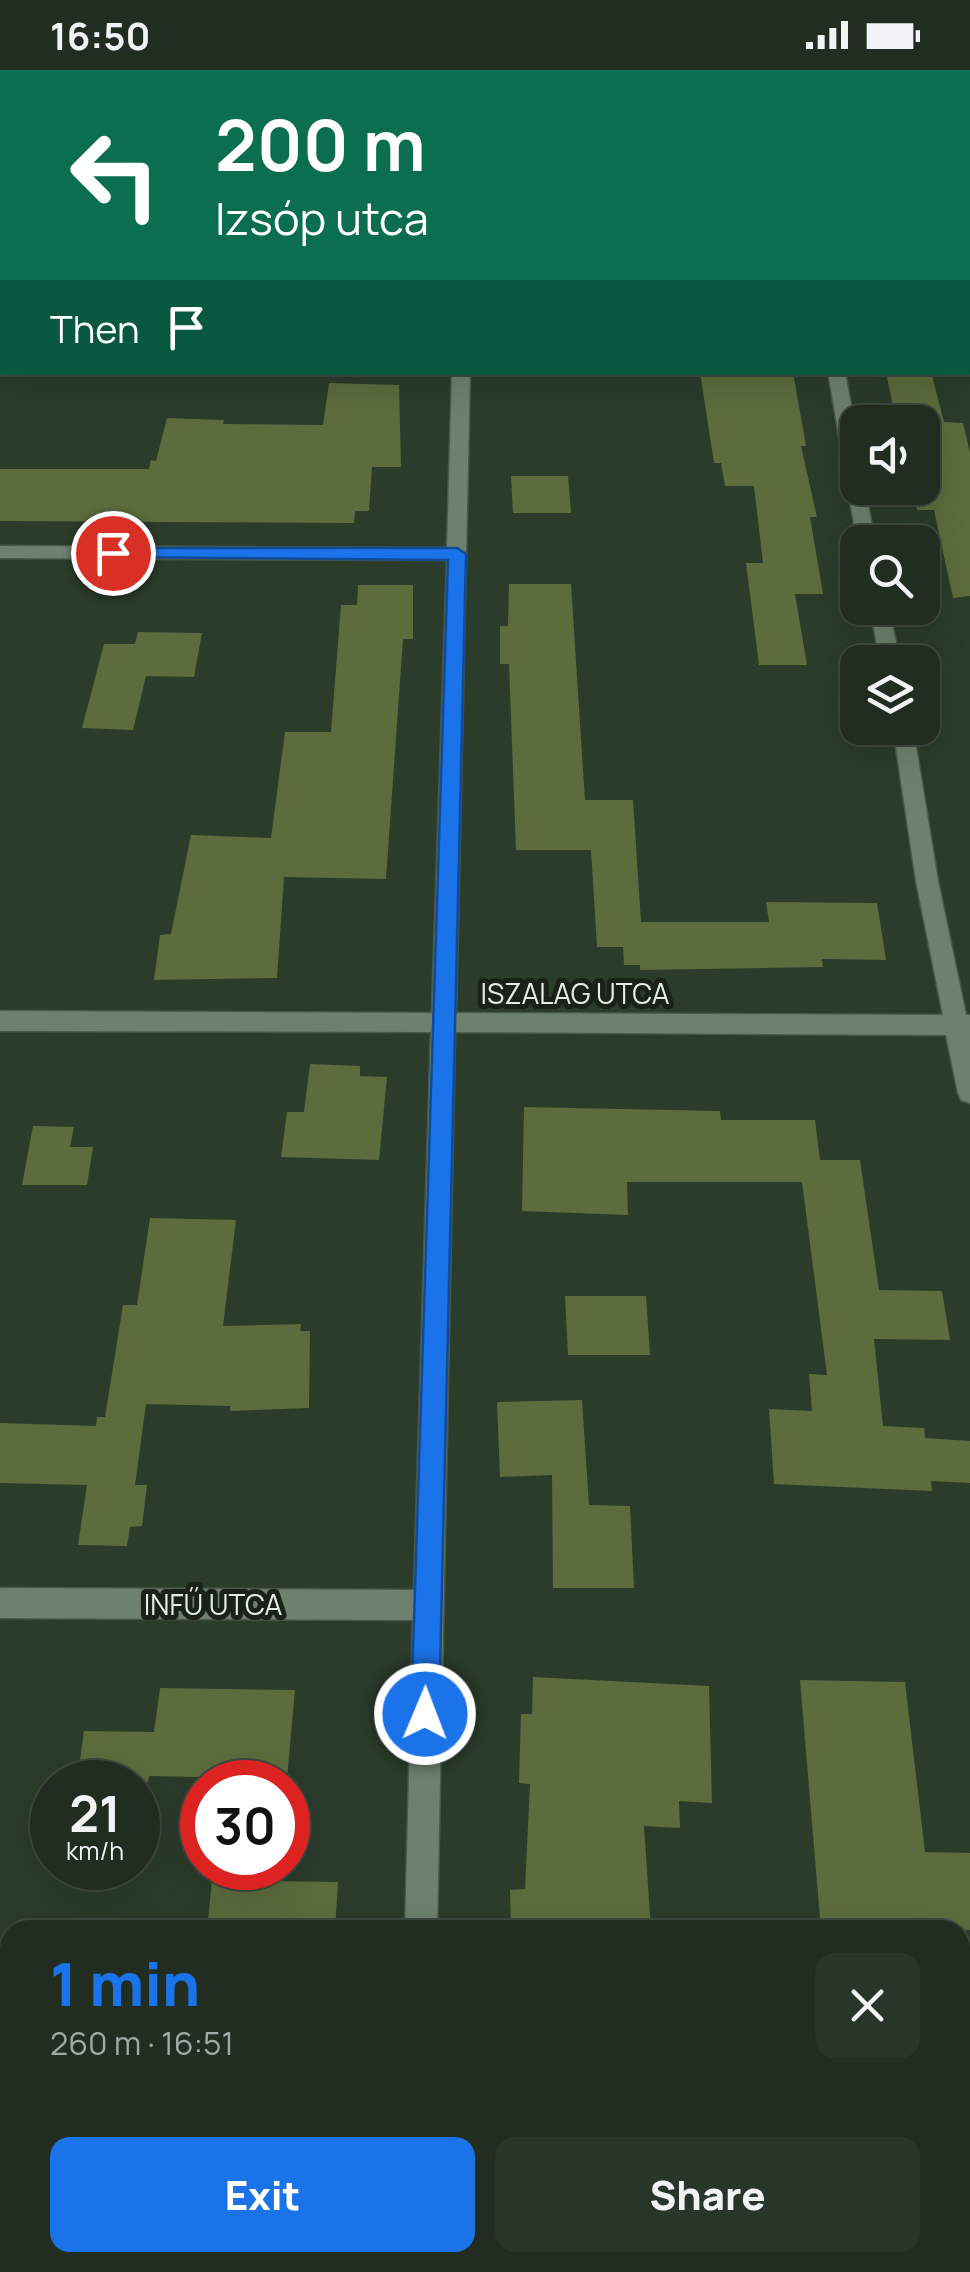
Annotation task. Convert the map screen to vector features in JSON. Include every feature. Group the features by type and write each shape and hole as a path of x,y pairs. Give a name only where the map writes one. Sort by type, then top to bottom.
{"street":[{"path":"421,1920 426,1605 462,375"},
{"path":"837,375 863,525"},
{"path":"0,552 457,554"},
{"path":"906,745 927,881 964,1025 970,1094"},
{"name":"ISZALAG UTCA","path":"0,1021 964,1025"},
{"name":"INFŰ UTCA","path":"0,1603 426,1605"}],"building":[{"path":"700,375 794,375 806,446 801,446 817,517 810,517 823,594 795,594 807,665 759,665 746,563 763,563 754,486 725,486 721,463 714,463"},
{"path":"887,375 932,375 940,405 893,405"},
{"path":"329,383 399,385 401,467 372,467 369,511 355,511 354,523 0,521 0,469 149,469 151,460 156,461 167,418 224,420 223,424 323,425"},
{"path":"940,407 944,422 963,423 970,453 970,596 953,598 934,510 917,510 916,505 940,505"},
{"path":"511,476 568,476 571,513 513,513"},
{"path":"509,584 571,584 585,800 633,800 641,922 769,922 766,902 877,903 886,960 822,959 823,967 640,970 640,965 624,965 623,947 597,947 591,850 516,850 509,664 500,664 500,626 508,626"},
{"path":"358,585 413,585 413,639 403,639 386,879 284,877 277,978 154,980 160,935 171,934 191,835 271,838 285,732 331,732 341,605 357,605"},
{"path":"138,632 202,633 194,677 146,676 133,730 82,728 104,644 135,644"},
{"path":"310,1064 360,1066 360,1076 387,1077 379,1160 281,1157 287,1112 304,1112"},
{"path":"524,1107 720,1111 721,1120 815,1120 820,1160 860,1160 879,1290 942,1291 950,1340 874,1339 883,1426 924,1428 925,1438 970,1441 970,1483 931,1481 932,1491 774,1484 769,1409 812,1411 809,1374 827,1375 802,1182 627,1182 628,1215 522,1211"},
{"path":"33,1126 74,1127 70,1147 93,1147 87,1185 22,1185"},
{"path":"150,1218 236,1220 223,1326 301,1324 300,1331 310,1331 309,1408 230,1411 230,1406 146,1404 135,1485 147,1485 142,1526 130,1527 127,1546 78,1545 87,1485 0,1483 0,1423 96,1426 97,1417 105,1417 123,1305 137,1305"},
{"path":"565,1296 646,1296 650,1355 568,1355"},
{"path":"582,1400 589,1505 630,1506 634,1588 553,1588 552,1475 500,1477 497,1402"},
{"path":"533,1677 709,1686 712,1803 679,1801 680,1828 644,1826 650,1920 511,1920 510,1890 525,1889 530,1784 519,1783 521,1714 532,1714"},
{"path":"800,1680 905,1682 925,1852 970,1853 970,1920 820,1920"},
{"path":"160,1688 295,1690 289,1760 180,1760 180,1777 160,1776 160,1760 80,1760 84,1731 154,1732"},
{"path":"310,1882 338,1882 336,1920 208,1920 211,1890 310,1890"}],"route":[{"path":"113,553 457,554 425,1714"}]}
